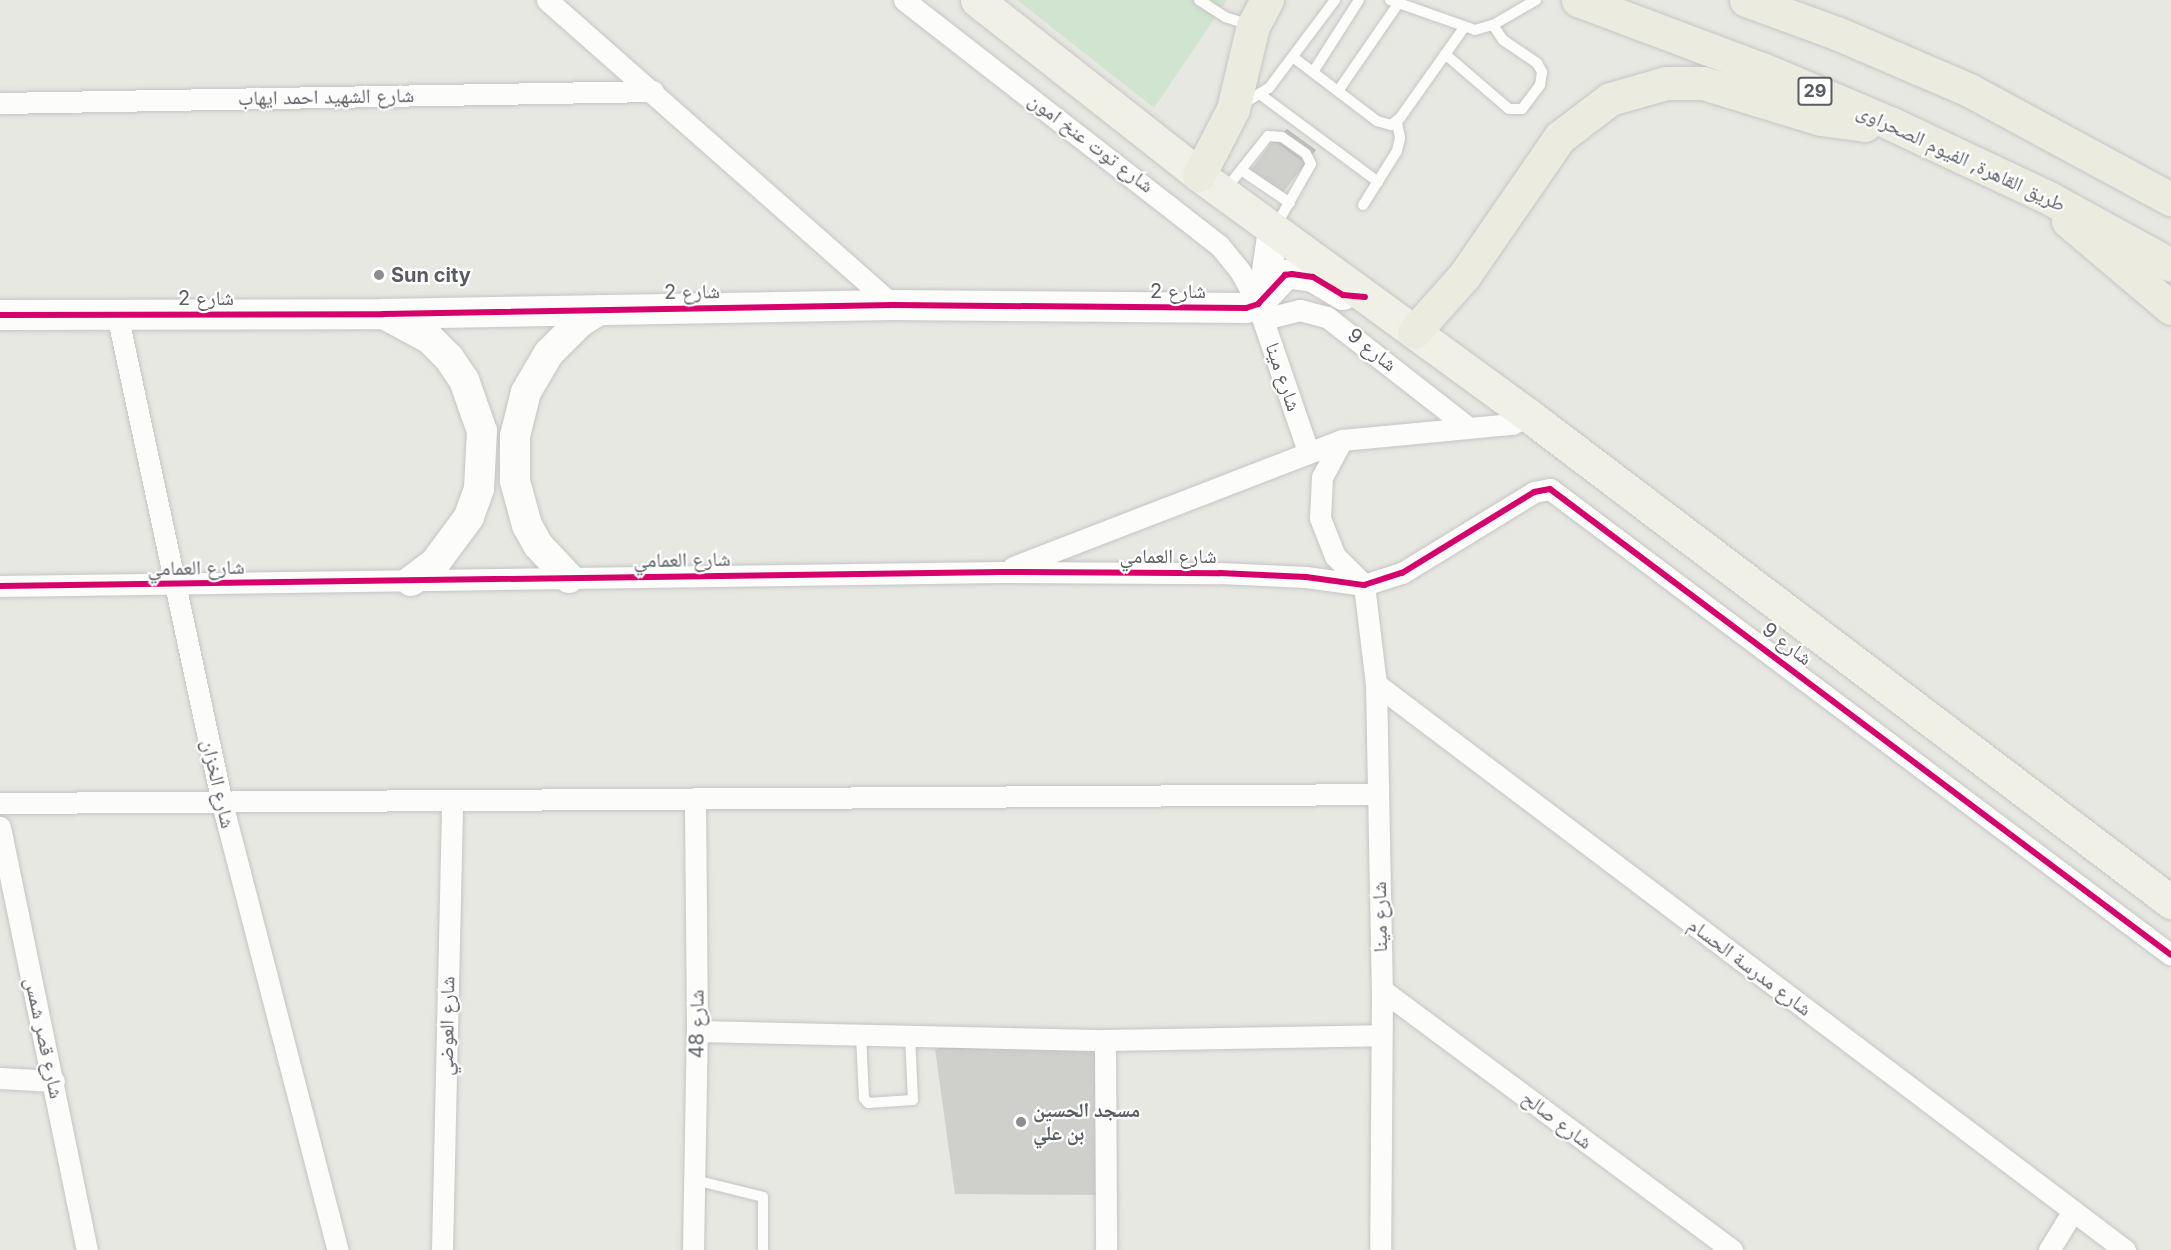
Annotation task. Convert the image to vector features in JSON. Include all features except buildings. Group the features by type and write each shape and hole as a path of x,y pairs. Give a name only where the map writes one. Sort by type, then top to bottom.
{"highway":[{"name":"طريق القاهرة, الفيوم الصحراوى","path":"1578,0 1762,69 1892,124 2047,197 2171,265"},
{"path":"1746,0 1839,34 1969,90 2171,199"},
{"path":"1221,179 1247,102 1260,13"},
{"path":"1414,332 1456,287 1560,137 1610,99 1657,84 1703,83 1821,118 1892,124"},
{"path":"2047,197 2080,234 2171,308"}],"main road":[{"path":"977,0 1221,179 1281,217 1365,297 1528,415 2171,902"}],"street":[{"path":"547,0 893,305"},
{"name":"شارع توت عنخ امون","path":"904,0 1194,222 1240,271 1261,307"},
{"name":"شارع الشهيد احمد ايهاب","path":"0,103 653,92"},
{"path":"1261,307 1281,217"},
{"path":"1261,307 1285,275 1292,274 1320,280 1342,294 1365,297"},
{"name":"شارع 2","path":"0,315 383,314 893,305 1261,307"},
{"name":"شارع 9","path":"1261,307 1300,310 1327,317 1468,427"},
{"name":"شارع مينا","path":"1261,307 1308,451"},
{"path":"569,578 538,545 527,525 515,481 515,436 526,392 549,353 572,329 599,309"},
{"name":"شارع الخزان","path":"117,314 173,585 222,803 338,1250"},
{"path":"383,314 408,324 449,358 464,380 482,431 481,480 469,517 454,542 411,581"},
{"path":"1001,572 1308,451 1342,440 1512,424 1528,415"},
{"path":"1342,440 1322,477 1320,518 1335,556 1364,585"},
{"name":"شارع 9","path":"1364,585 1419,564 1534,492 1557,491 2171,955"},
{"name":"شارع العمامي","path":"0,586 1001,572 1220,573 1306,577 1364,585"},
{"name":"شارع مينا","path":"1364,585 1376,684 1382,990 1380,1250"},
{"name":"شارع مدرسة الحسام","path":"1376,684 2125,1250"},
{"path":"0,803 1378,794"},
{"name":"شارع 48","path":"693,1250 697,1031 694,798"},
{"name":"شارع العوضي","path":"442,1250 452,801"},
{"name":"شارع قصر شمس","path":"0,827 87,1250"},
{"name":"شارع صالح","path":"1382,990 1732,1250"},
{"path":"697,1031 1105,1040 1380,1035"},
{"path":"1105,1040 1106,1250"},
{"path":"0,1078 54,1081"},
{"path":"2049,1250 2073,1211"}],"lane":[{"path":"1199,0 1225,17 1260,13"},
{"path":"1335,0 1293,57 1247,102 1378,182"},
{"path":"1313,72 1359,0"},
{"path":"1338,91 1394,2 1463,29 1493,25 1536,0"},
{"path":"1445,54 1509,109 1522,109 1540,85 1542,72 1537,63 1503,40 1493,25"},
{"path":"1363,205 1399,144 1397,123 1463,29"},
{"path":"1293,57 1377,121 1397,123"},
{"path":"1221,179 1254,160 1268,136 1282,136 1308,157 1311,168 1301,175 1281,217"},
{"path":"861,1035 864,1098 868,1103 913,1100 910,1036"},
{"path":"695,1180 763,1197 764,1250"}],"green space":[{"path":"1017,0 1227,0 1154,108"}],"cycle path":[{"path":"0,315 383,314 893,305 1246,308 1258,304 1285,275 1292,274 1313,277 1343,295 1365,297"},
{"path":"0,586 1001,572 1220,573 1306,577 1364,585 1402,573 1534,492 1550,489 2171,955"}],"place":[{"name":"Sun city","path":"379,275"},
{"name":"مسجد الحسين بن علي","path":"1021,1122"}]}
